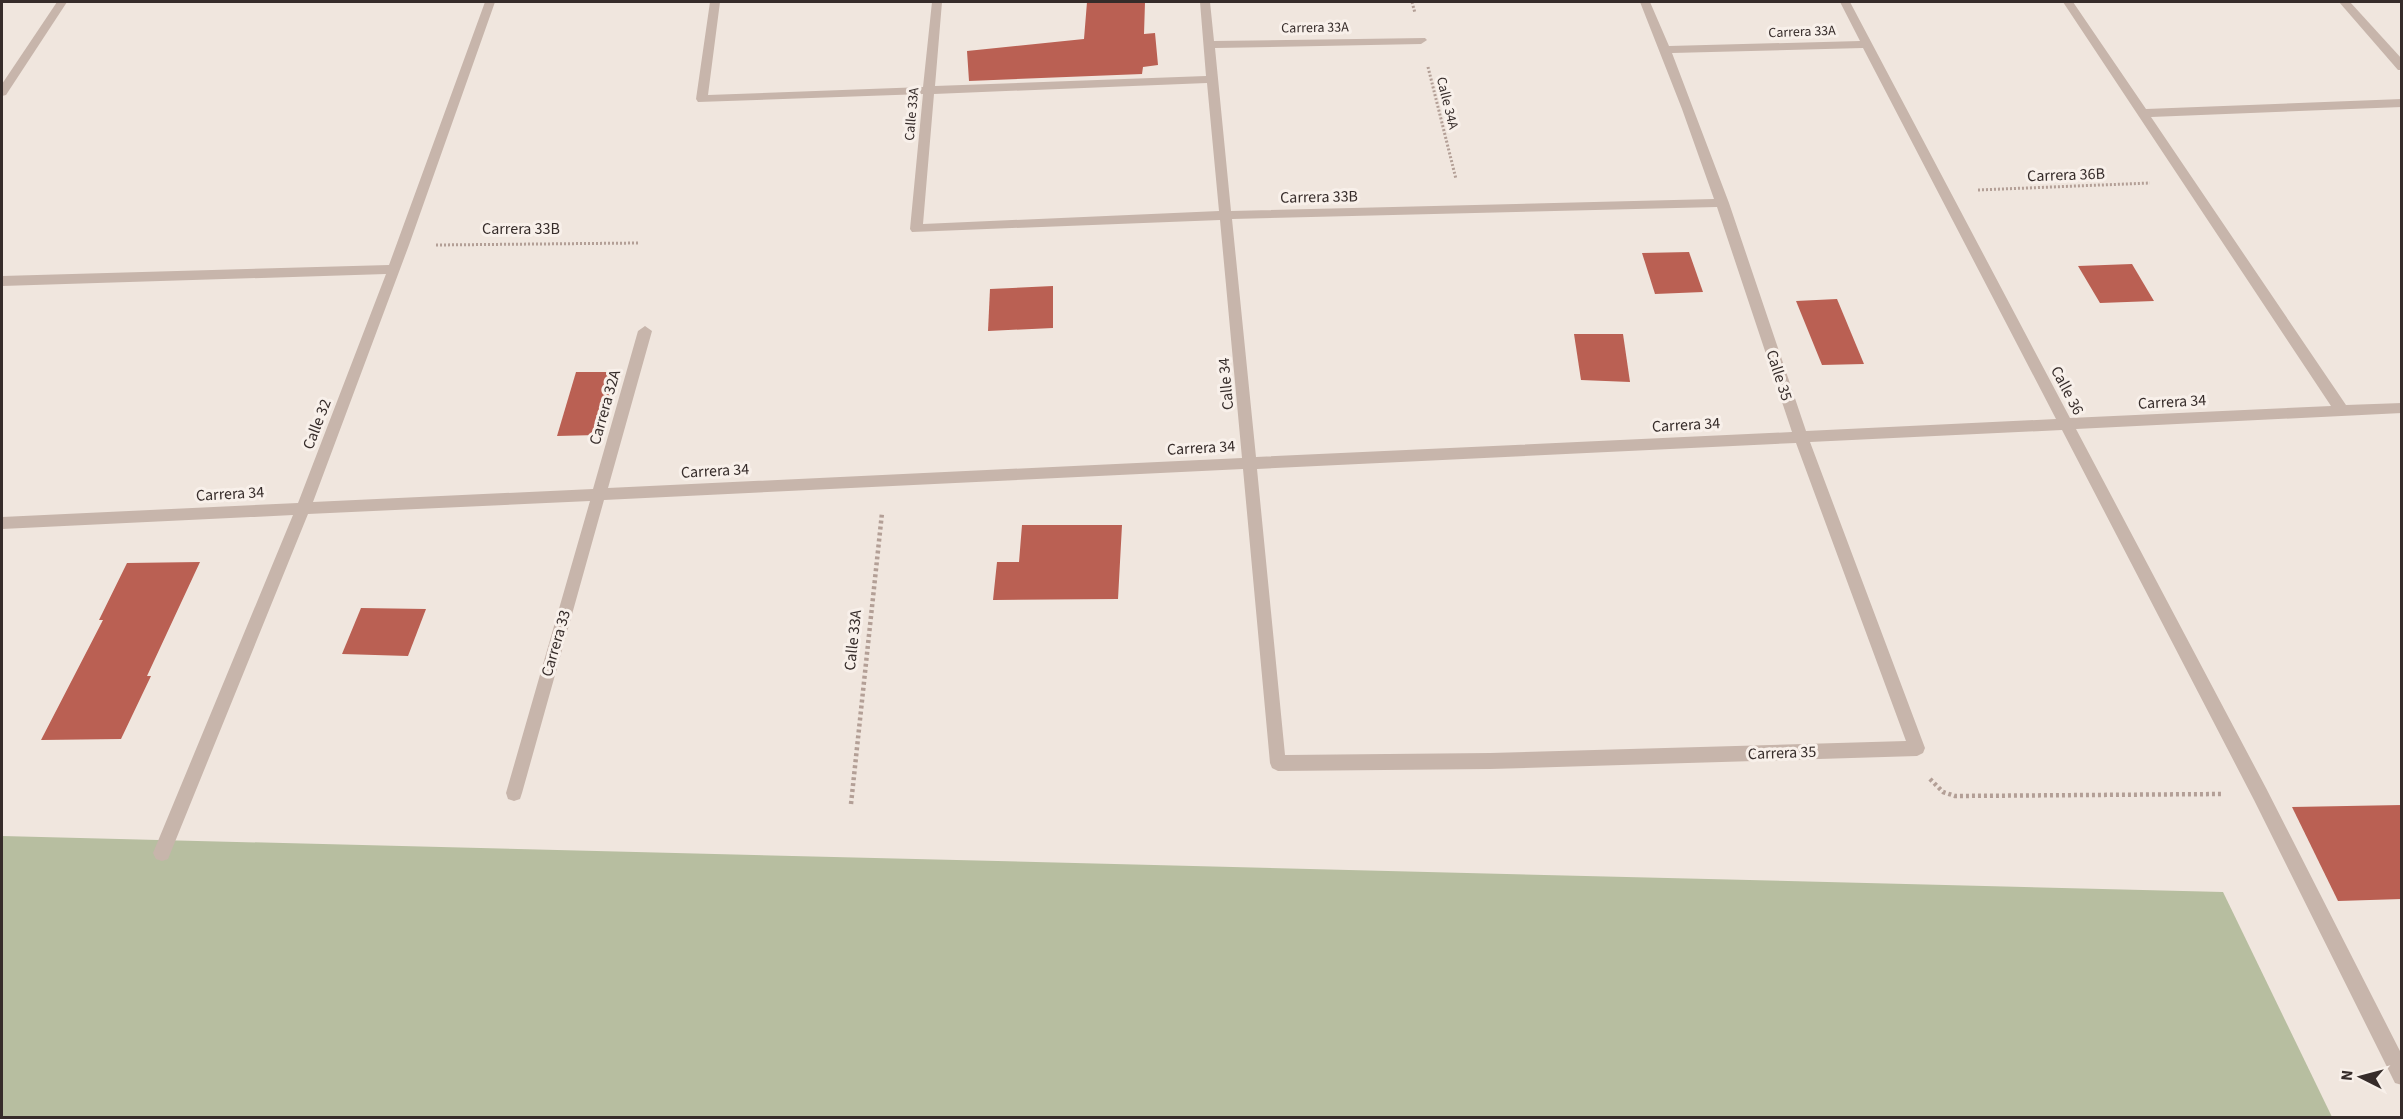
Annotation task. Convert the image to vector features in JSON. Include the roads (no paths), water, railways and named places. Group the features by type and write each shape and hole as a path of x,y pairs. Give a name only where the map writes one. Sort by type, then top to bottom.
{"street":[{"path":"2,92 62,2"},
{"name":"Calle 32","path":"162,853 304,507 403,245 490,2"},
{"path":"715,2 702,99 1213,78"},
{"name":"Calle 33A","path":"916,228 937,2"},
{"name":"Calle 34","path":"1205,2 1278,763"},
{"name":"Calle 35","path":"1645,2 1666,50 1723,203 1801,437 1917,748"},
{"name":"Calle 36","path":"1845,2 2260,794 2402,1076"},
{"path":"2068,2 2342,411"},
{"path":"2344,2 2402,67"},
{"name":"Carrera 33A","path":"1209,45 1421,40"},
{"name":"Carrera 33A","path":"1666,50 1867,44"},
{"path":"2143,113 2402,103"},
{"name":"Carrera 33B","path":"916,228 1226,215 1723,203"},
{"path":"2,281 394,269"},
{"name":"Carrera 32A","path":"597,493 645,331"},
{"name":"Carrera 34","path":"2,523 2402,408"},
{"name":"Carrera 33","path":"514,792 597,493"},
{"name":"Carrera 35","path":"1278,763 1490,761 1917,748"}]}
